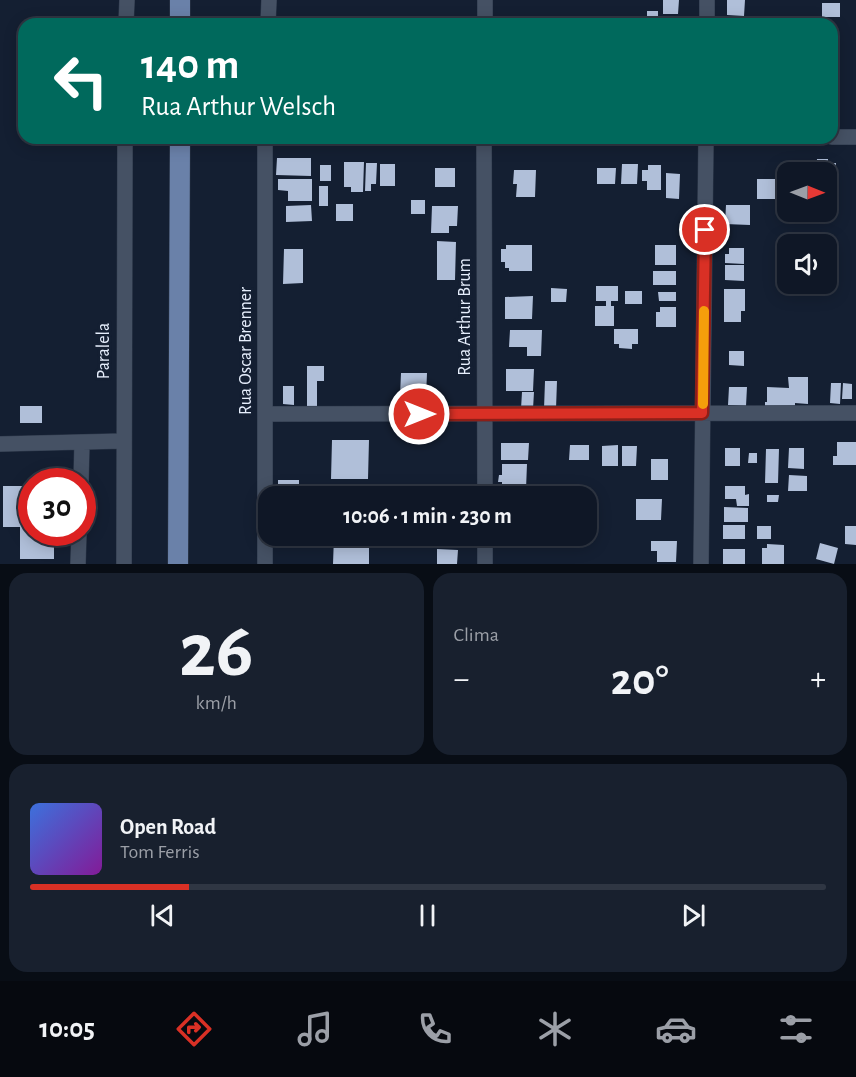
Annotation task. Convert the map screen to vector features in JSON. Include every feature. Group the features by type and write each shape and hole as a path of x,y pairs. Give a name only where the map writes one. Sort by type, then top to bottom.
{"main road":[{"path":"180,0 180,18"},
{"path":"178,564 180,144"}],"street":[{"path":"126,18 127,0"},
{"path":"268,18 269,0"},
{"path":"484,18 485,0"},
{"path":"707,0 707,18"},
{"path":"838,137 856,137"},
{"name":"Paralela","path":"124,564 125,144"},
{"name":"Rua Oscar Brenner","path":"265,564 266,144"},
{"name":"Rua Arthur Brum","path":"484,144 484,486"},
{"path":"701,564 706,144"},
{"path":"266,414 856,413"},
{"path":"0,444 123,441"},
{"path":"81,468 82,442"},
{"path":"78,564 79,546"},
{"path":"484,546 484,564"}],"building":[{"path":"663,0 679,0 678,14 663,14"},
{"path":"727,0 745,0 744,16 727,15"},
{"path":"822,3 840,3 840,17 822,17"},
{"path":"647,11 658,11 658,18 647,18"},
{"path":"729,17 759,17 759,18"},
{"path":"277,158 311,158 311,176 276,175"},
{"path":"817,159 828,159 828,162 817,162"},
{"path":"344,162 364,162 363,192 351,192 351,187 344,187"},
{"path":"366,163 377,163 376,184 371,184 371,191 365,191"},
{"path":"380,164 395,164 395,186 380,186"},
{"path":"622,164 638,164 637,184 621,184"},
{"path":"320,165 331,165 331,181 320,181"},
{"path":"648,165 661,165 661,190 647,190 647,181 642,181 642,170 648,170"},
{"path":"435,168 455,168 455,187 435,187"},
{"path":"597,168 616,168 615,184 597,184"},
{"path":"514,170 536,170 535,197 516,197 517,184 513,184"},
{"path":"666,173 680,174 679,199 666,198"},
{"path":"278,179 312,179 312,201 288,201 288,191 278,190"},
{"path":"757,179 777,179 777,199 757,199"},
{"path":"319,186 328,186 328,206 319,206"},
{"path":"411,200 425,200 425,214 411,214"},
{"path":"336,204 353,204 353,221 336,221"},
{"path":"311,205 312,221 286,222 286,206"},
{"path":"726,205 750,205 750,225 725,224"},
{"path":"432,206 458,206 457,226 449,226 449,233 431,233"},
{"path":"792,232 807,232 807,234 792,234"},
{"path":"437,241 456,242 455,280 437,280"},
{"path":"506,245 532,245 532,271 509,271 509,268 505,268 505,262 501,262 501,249 506,249"},
{"path":"655,245 676,245 676,265 655,265"},
{"path":"729,248 744,248 744,264 725,263 725,254 729,254"},
{"path":"284,249 303,249 303,283 283,284"},
{"path":"725,265 744,265 744,281 725,280"},
{"path":"653,271 676,271 676,285 653,285"},
{"path":"596,286 618,286 618,301 611,301 611,306 614,306 614,326 595,326 595,306 606,306 606,301 596,301"},
{"path":"551,288 567,289 566,302 551,302"},
{"path":"724,289 745,289 745,311 741,311 741,322 724,322"},
{"path":"625,291 642,291 642,304 625,304"},
{"path":"658,292 676,292 676,301 659,301"},
{"path":"533,296 532,319 505,319 505,297"},
{"path":"660,307 676,307 676,327 656,327 656,312 660,312"},
{"path":"614,329 638,329 638,344 632,344 632,349 619,348 619,344 614,344"},
{"path":"510,330 542,330 541,356 527,356 527,347 509,347"},
{"path":"729,351 744,351 744,366 729,365"},
{"path":"307,366 324,366 324,381 317,381 317,406 307,406"},
{"path":"506,369 534,369 533,391 506,391"},
{"path":"401,373 427,373 426,397 400,396"},
{"path":"788,377 808,377 808,404 795,403 795,409 765,408 767,387 789,388"},
{"path":"545,381 557,381 556,409 544,409"},
{"path":"831,383 841,383 840,404 830,403"},
{"path":"843,383 852,384 852,399 842,399"},
{"path":"283,386 294,386 294,405 283,404"},
{"path":"729,387 747,387 746,406 728,405"},
{"path":"522,392 534,392 533,409 521,409"},
{"path":"20,406 42,406 42,423 20,423"},
{"path":"332,440 369,440 368,479 331,479"},
{"path":"837,442 856,442 856,465 833,465 833,456 837,456"},
{"path":"501,443 529,443 528,460 501,460"},
{"path":"570,445 589,445 589,460 569,460"},
{"path":"618,445 618,466 602,466 602,446"},
{"path":"622,446 637,446 636,466 622,466"},
{"path":"725,448 740,448 740,466 725,466"},
{"path":"789,448 804,448 804,469 788,468"},
{"path":"766,449 779,449 778,483 765,483"},
{"path":"749,453 757,453 757,463 748,463"},
{"path":"651,459 668,459 668,480 651,480"},
{"path":"502,464 527,464 526,486 502,486 502,482 498,482 499,475 502,475"},
{"path":"789,475 807,476 807,491 788,491"},
{"path":"278,480 299,480 299,486 278,486"},
{"path":"3,486 18,486 18,527 3,527"},
{"path":"725,486 745,486 745,495 749,494 749,506 737,506 736,499 725,499"},
{"path":"767,495 779,495 778,502 767,502"},
{"path":"636,499 662,499 661,520 636,520"},
{"path":"724,507 748,508 748,522 724,522"},
{"path":"723,525 745,525 745,539 723,539"},
{"path":"757,526 771,526 771,539 757,539"},
{"path":"845,526 856,526 856,545 845,544"},
{"path":"651,541 677,541 676,562 657,562 657,551 651,551"},
{"path":"820,543 838,548 834,564 816,559"},
{"path":"767,544 784,545 784,564 762,564 762,548 767,548"},
{"path":"20,546 54,546 54,559 20,559"},
{"path":"334,546 369,546 369,564 333,564"},
{"path":"437,549 458,550 457,564 437,564"},
{"path":"723,549 745,549 745,564 723,564"}],"slow traffic":[{"path":"703,404 704,311"}],"route":[{"path":"419,414 702,413 705,230"}]}
